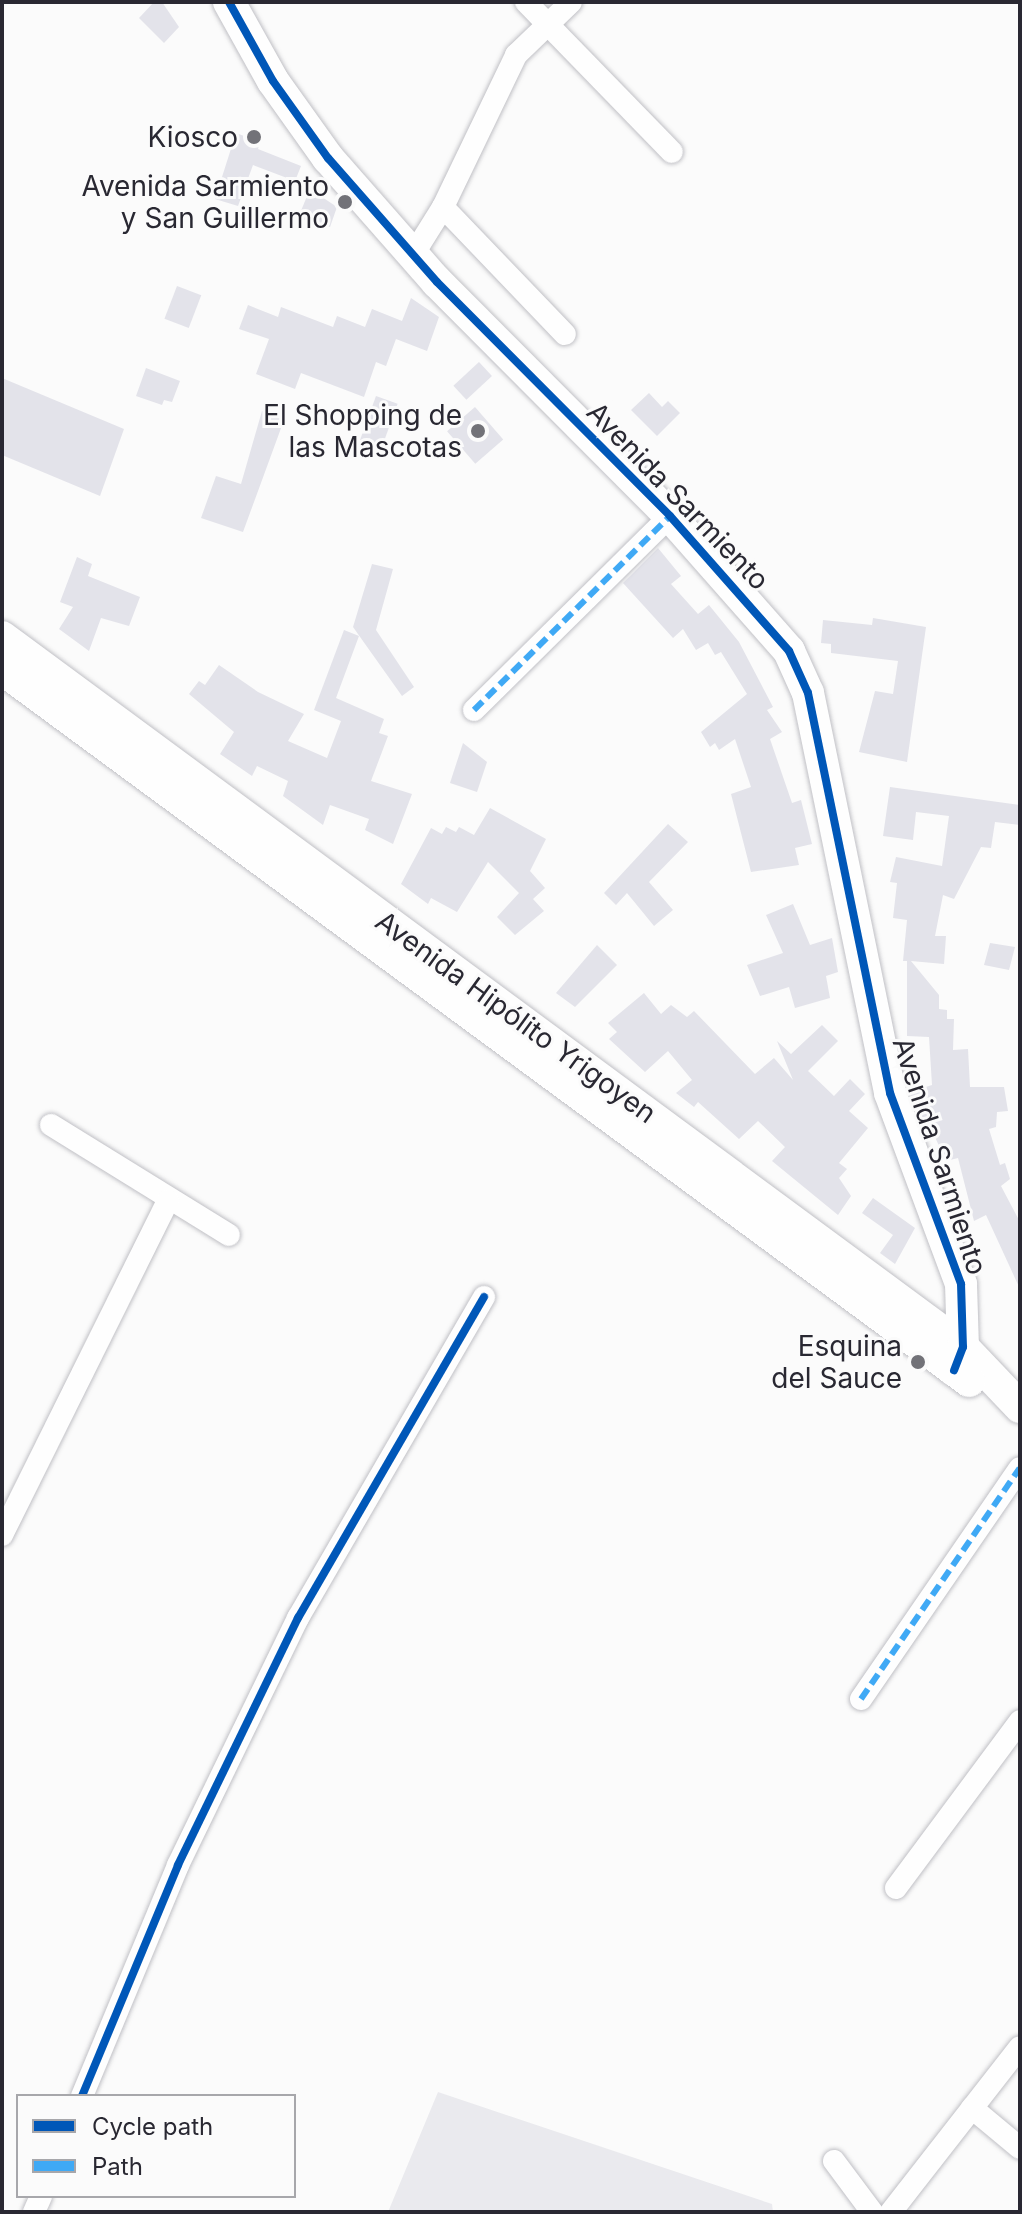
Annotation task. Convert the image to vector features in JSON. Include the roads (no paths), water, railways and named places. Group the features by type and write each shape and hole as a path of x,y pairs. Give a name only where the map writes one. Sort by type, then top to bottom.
{"main road":[{"name":"Avenida Sarmiento","path":"229,2 273,81 328,158 413,255 670,516 759,612 802,676 890,1093 961,1284 959,1358"},
{"name":"Avenida Hipólito Yrigoyen","path":"2,637 308,880"},
{"name":"Avenida Hipólito Yrigoyen","path":"2,669 308,880 959,1358 1020,1407"},
{"name":"Avenida Hipólito Yrigoyen","path":"959,1358 1020,1419"}],"street":[{"path":"526,2 672,152"},
{"path":"413,255 443,207 500,81 516,55 571,2"},
{"path":"443,207 565,334"},
{"path":"474,710 670,516"},
{"path":"51,1125 168,1201 229,1235"},
{"path":"2,1535 168,1201"},
{"path":"83,2094 178,1865 298,1618 484,1297"},
{"path":"861,1699 1020,1468"},
{"path":"896,1888 1020,1721"},
{"path":"891,2212 1020,2047"},
{"path":"972,2108 1020,2148"},
{"path":"834,2161 872,2212"}],"place":[{"name":"Kiosco","path":"254,137"},
{"name":"Avenida Sarmiento y San Guillermo","path":"345,202"},
{"name":"El Shopping de las Mascotas","path":"478,431"},
{"name":"Esquina del Sauce","path":"918,1362"}]}
